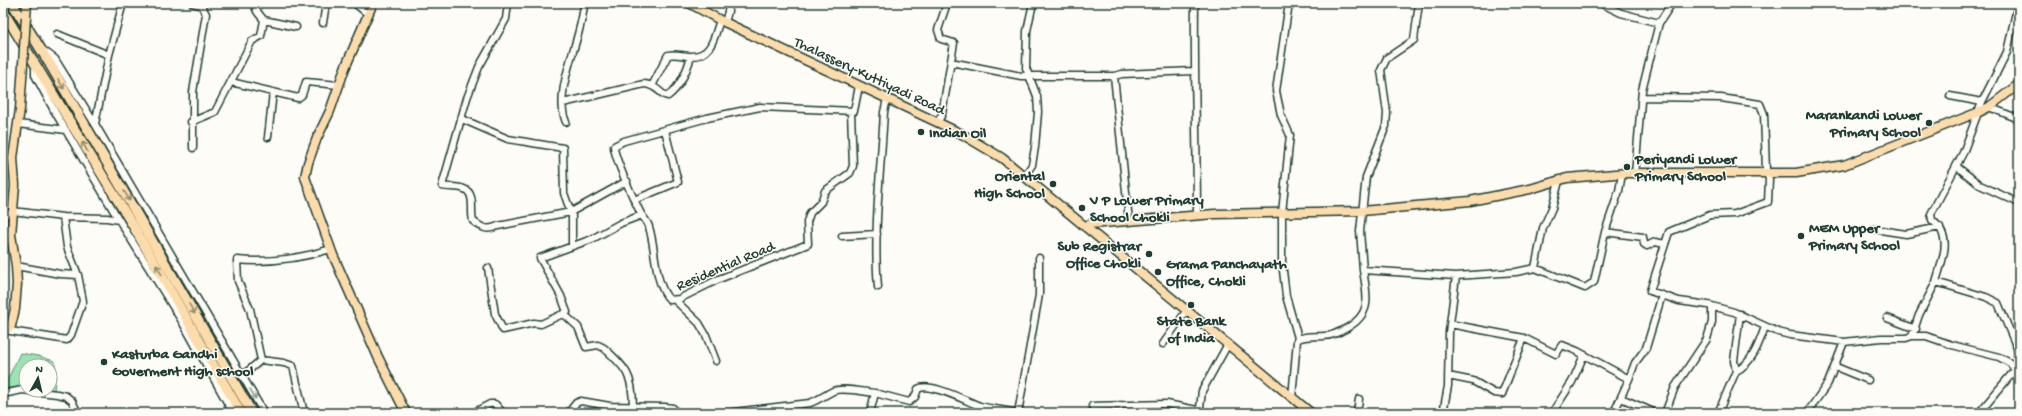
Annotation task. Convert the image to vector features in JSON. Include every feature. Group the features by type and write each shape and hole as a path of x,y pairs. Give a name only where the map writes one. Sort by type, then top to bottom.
{"highway":[{"path":"12,3 252,413"},
{"path":"3,11 34,60 189,321 241,413"}],"main road":[{"path":"3,330 11,326 14,320 16,266 9,213 15,185 13,158 18,124 26,3"},
{"path":"373,3 339,85 330,111 317,138 308,163 305,177 331,250 378,357 406,413"},
{"name":"Thalassery-Kuttiyadi Road","path":"689,3 722,21 938,122 984,146 1025,175 1085,227 1311,413"},
{"path":"1085,227 1096,224 1197,215 1362,211 1470,201 1530,189 1560,181 1622,174 1796,173 1844,165 1979,112 1986,104 2019,84"}],"street":[{"path":"95,124 109,55 123,3"},
{"path":"192,3 201,5 206,14 193,92 191,122 193,148"},
{"path":"255,3 254,7 257,13 264,20 296,27"},
{"path":"323,23 326,3"},
{"path":"354,3 368,14"},
{"path":"508,3 506,19 479,67 467,98 442,186 464,189 468,191 471,197 472,217 485,229 492,229 498,226 571,212 627,181"},
{"path":"566,122 563,103 568,69 579,33 584,3"},
{"path":"653,84 668,55 674,54 691,56 705,53 710,48 730,3"},
{"path":"938,122 942,114 954,43 942,39 938,30 947,3"},
{"path":"1025,175 1032,165 1038,112 1037,96 1031,76 1027,70 1026,61 1027,31 1033,3"},
{"path":"1195,3 1194,71 1197,122 1197,215"},
{"path":"1289,3 1276,90 1281,115 1290,134 1282,213 1282,262 1286,296 1298,338 1296,342 1292,398"},
{"path":"1298,338 1328,336 1342,331 1358,322 1368,302 1363,270 1360,231 1366,177 1386,126 1387,114 1381,70 1387,58 1414,40 1419,3"},
{"path":"1600,3 1621,12 1659,23"},
{"path":"1635,174 1645,77 1659,23 1672,3"},
{"path":"1986,104 2007,52 2018,3"},
{"path":"3,20 13,27"},
{"path":"191,122 215,112 252,41 261,36 264,20"},
{"path":"57,34 109,55"},
{"path":"38,46 56,59 264,413"},
{"path":"563,103 633,85 653,84 665,95 670,95 684,77 691,56"},
{"path":"34,60 35,75 66,130 119,220 183,323 233,413"},
{"path":"951,62 1008,74 1031,76 1114,76 1122,74 1194,71"},
{"path":"1114,76 1129,221"},
{"path":"231,82 298,98 302,95 306,82 339,85"},
{"path":"634,200 678,182 665,130 707,118 760,107 839,109 851,112 855,109 859,86"},
{"path":"268,137 273,92"},
{"path":"1950,96 1986,104 2019,119"},
{"path":"1642,97 1721,98 1760,104 1764,114 1767,174 1768,202 1734,214 1710,215 1669,232 1650,291 1679,301 1712,306 1740,314 1765,327 1790,335 1844,342 1881,338 1926,336 1952,345 1999,357 2010,363 2015,370"},
{"path":"878,286 876,266 877,234 884,112 887,99"},
{"name":"Residential Road","path":"665,130 624,141 614,146 617,158 634,200 648,225 652,237 661,286 663,292 671,301 719,279 808,244 807,222 810,213 821,202 825,191 850,173 853,166 851,112"},
{"path":"1912,336 1916,329 1919,315 1936,282 1946,249 1940,227 1932,220 1931,214 1963,153 1979,112"},
{"path":"462,119 508,139 563,148 564,194 571,212 572,246"},
{"path":"18,124 66,130"},
{"path":"1956,166 1980,185 2019,203"},
{"path":"1363,270 1456,276 1516,272 1535,268 1585,288 1594,282 1605,232 1619,191 1622,174"},
{"path":"1535,268 1543,228 1552,208 1560,181"},
{"path":"9,213 63,217 107,218 119,220"},
{"path":"502,330 534,323 541,324 567,312 567,308 540,258 592,239 621,223 642,215"},
{"path":"3,330 67,340 71,335 82,301 78,275 67,247 63,217"},
{"path":"1874,229 1906,234 1940,227"},
{"path":"1605,232 1643,238 1644,244 1647,246 1655,242 1665,244"},
{"path":"842,236 877,234"},
{"path":"261,360 250,309 238,281 237,260 274,262 310,256 331,250"},
{"path":"725,413 736,413 810,403 822,398 834,390 875,393 909,402 915,397 918,389 924,387 952,394 981,406 1018,413 1039,295 1039,258"},
{"path":"16,266 60,274 78,275"},
{"path":"488,268 495,314 502,330 502,338"},
{"path":"1443,413 1448,376 1450,324 1456,276"},
{"path":"1936,282 1986,297 1998,303 2017,348 2018,358 2015,370 1979,413"},
{"path":"1612,413 1621,398 1635,363 1646,348 1662,295"},
{"path":"671,301 699,323 706,335 716,361"},
{"path":"1665,413 1675,387 1707,339 1712,322 1712,306"},
{"path":"1163,344 1187,310"},
{"path":"564,314 578,327 586,347 598,345 604,348 628,375 632,382 633,407"},
{"path":"1736,371 1734,361 1740,314"},
{"path":"1887,318 1916,329"},
{"path":"1450,324 1524,338 1551,353 1556,354 1562,345 1629,379"},
{"path":"1718,413 1736,371 1746,364 1757,348 1765,327"},
{"path":"1448,376 1473,381 1494,393 1502,394 1524,338"},
{"path":"1807,413 1828,383 1836,367 1844,342"},
{"path":"1092,406 1167,404 1201,411 1202,391 1228,344"},
{"path":"1552,413 1572,382 1584,355"},
{"path":"242,376 261,360 284,363 293,366 304,413"},
{"path":"1836,367 1868,380"},
{"path":"3,394 22,390 66,396 72,401 78,413"},
{"path":"870,413 875,393"},
{"path":"1621,398 1653,412"},
{"path":"1357,413 1359,400"},
{"path":"568,413 576,403 581,401 633,407 673,408 676,413"},
{"path":"473,413 490,404 495,404 503,413"}],"green space":[{"path":"20,353 44,358 18,358 18,388 4,387"}],"place":[{"name":"Marankandi Lower Primary School","path":"1929,123"},
{"name":"Indian Oil","path":"921,132"},
{"name":"Periyandi Lower Primary School","path":"1627,167"},
{"name":"Oriental High School","path":"1053,184"},
{"name":"V P Lower Primary School Chokli","path":"1082,208"},
{"name":"MEM Upper Primary School","path":"1801,236"},
{"name":"Sub Registrar Office Chokli","path":"1149,254"},
{"name":"Grama Panchayath Office, Chokli","path":"1158,272"},
{"name":"State Bank of India","path":"1191,305"},
{"name":"Kasturba Gandhi Goverment High school","path":"104,362"}]}
